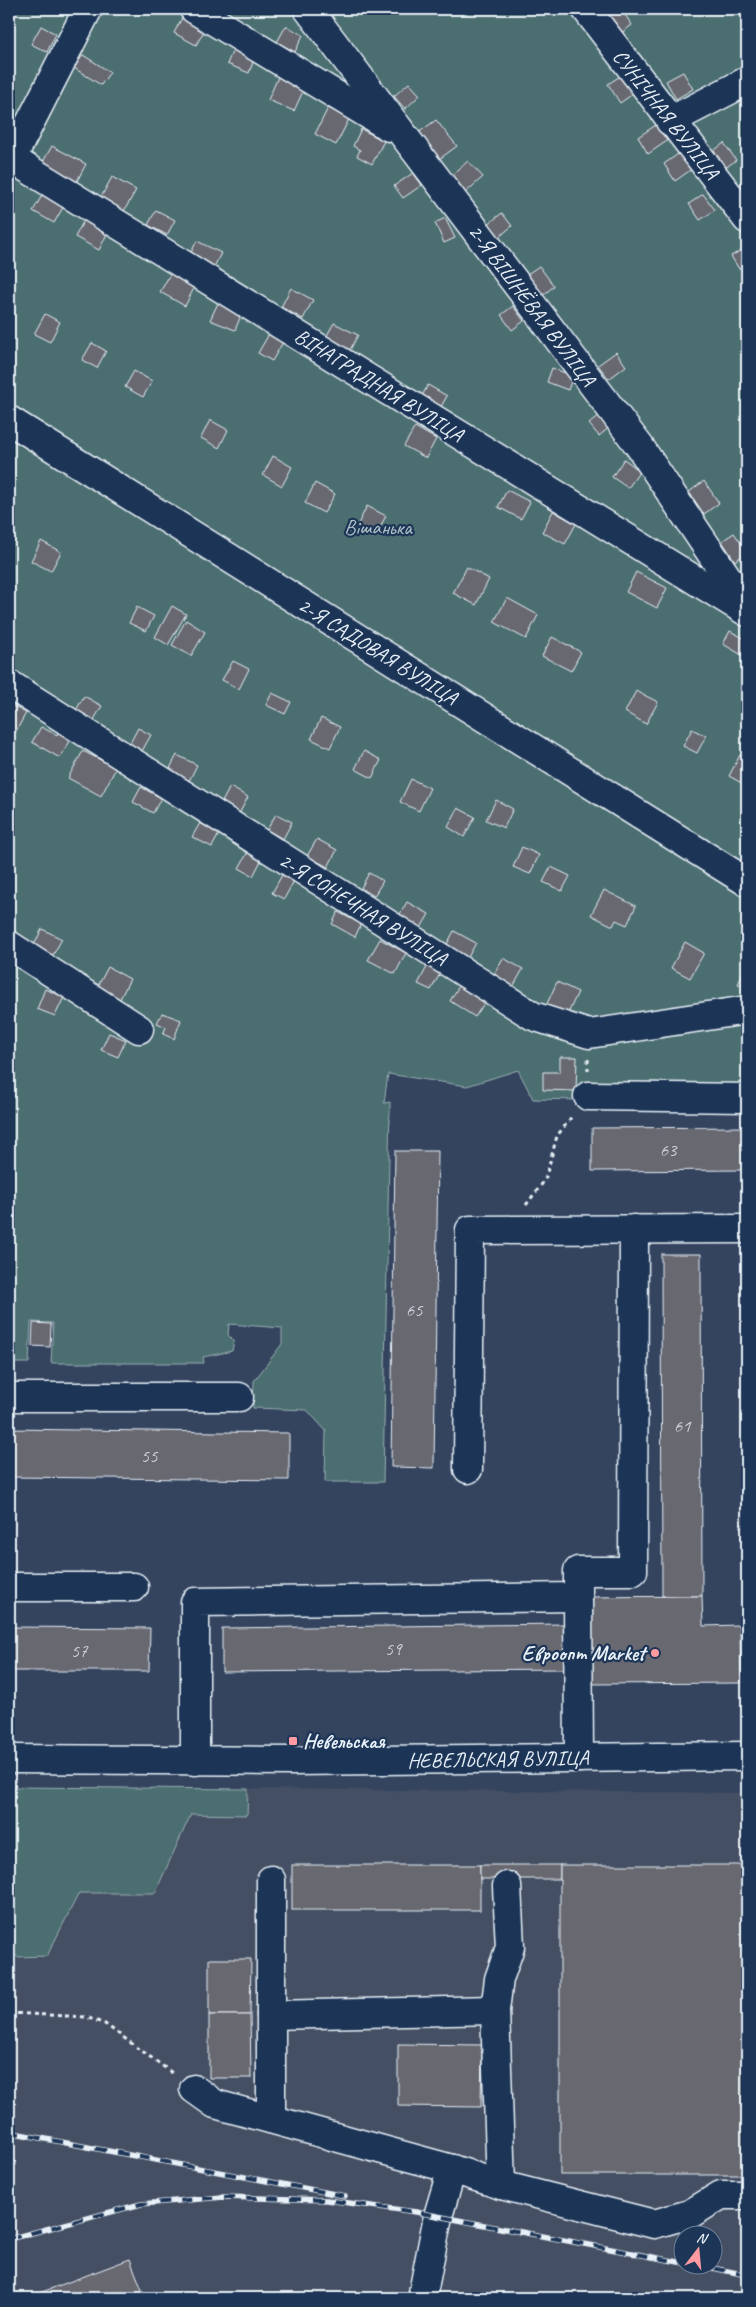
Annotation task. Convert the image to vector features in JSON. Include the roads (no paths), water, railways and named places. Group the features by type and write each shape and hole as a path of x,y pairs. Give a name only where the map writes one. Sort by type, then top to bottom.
{"street":[{"path":"10,161 88,9"},
{"path":"194,9 400,133"},
{"name":"2-Я ВІШНЁВАЯ ВУЛІЦА","path":"308,9 400,133 640,447 747,607"},
{"name":"СУНІЧНАЯ ВУЛІЦА","path":"586,9 747,219"},
{"path":"670,121 747,81"},
{"name":"ВІНАГРАДНАЯ ВУЛІЦА","path":"10,161 747,612"},
{"name":"2-Я САДОВАЯ ВУЛІЦА","path":"9,420 747,882"},
{"name":"2-Я СОНЕЧНАЯ ВУЛІЦА","path":"9,684 533,1016 589,1034 747,1010"},
{"path":"9,946 139,1029"},
{"path":"588,1096 747,1098"},
{"path":"579,1758 578,1571 633,1571 634,1229"},
{"path":"468,1469 470,1230 747,1229"},
{"path":"9,1397 240,1398"},
{"path":"9,1587 134,1588"},
{"path":"195,1761 195,1602 578,1597"},
{"name":"НЕВЕЛЬСКАЯ ВУЛІЦА","path":"9,1759 195,1761 747,1756"},
{"path":"270,1880 271,2119"},
{"path":"501,2185 495,2010 499,1979 510,1947 507,1886"},
{"path":"271,2015 495,2010"},
{"path":"194,2089 215,2104 452,2169 501,2185 654,2224 690,2214 721,2195 747,2195"},
{"path":"422,2298 438,2216 452,2169"}],"railway":[{"path":"9,2132 345,2196"},
{"path":"9,2239 141,2204 223,2197 327,2200 416,2212 674,2261"},
{"path":"724,2270 747,2275"}],"place":[{"name":"Евроопт Market","path":"655,1653"},
{"name":"Невельская","path":"293,1741"}],"park label":[{"name":"Вішанька","path":"378,527"}]}
